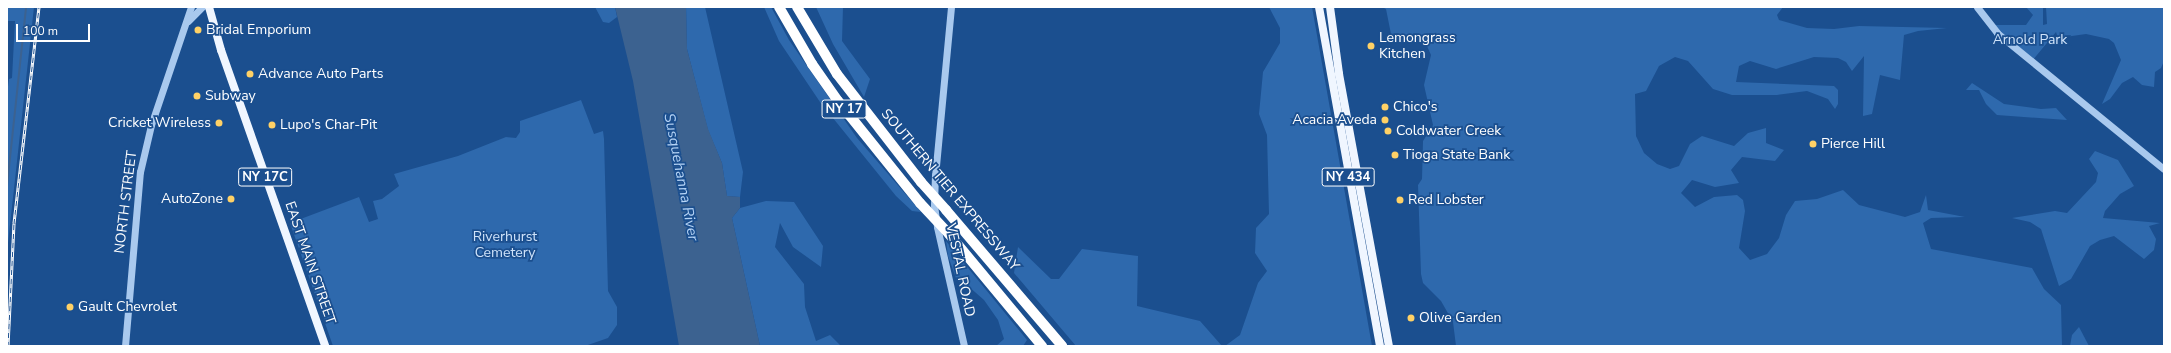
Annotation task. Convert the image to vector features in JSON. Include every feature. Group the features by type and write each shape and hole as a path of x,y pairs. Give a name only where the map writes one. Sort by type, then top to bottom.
{"highway":[{"name":"NY 17","path":"779,7 808,58 838,101 920,203 949,234 1042,346"},
{"name":"SOUTHERN TIER EXPRESSWAY","path":"797,7 815,41 862,109 921,182 1062,346"},
{"path":"802,7 815,41"}],"main road":[{"name":"EAST MAIN STREET","path":"209,7 221,50 325,346"},
{"name":"NY 434","path":"1319,7 1380,346"},
{"name":"NY 434","path":"1330,7 1339,74 1389,346"}],"street":[{"name":"NORTH STREET","path":"125,346 140,172 155,113 188,21 191,7"},
{"name":"NORTH STREET","path":"188,21 202,7"},
{"name":"VESTAL ROAD","path":"952,7 935,175 934,205 938,235 964,346"},
{"path":"1977,7 1997,33 2164,169"}],"green space":[{"path":"7,7 34,7 7,252 7,94 9,79 12,78 15,21 7,21"},
{"path":"595,7 615,7 617,17 609,23 603,22"},
{"path":"686,7 705,7 743,172 740,197 727,196 722,163 708,130 687,49"},
{"path":"764,7 771,7 789,40 857,138 921,212 912,211 896,196 820,102 779,41"},
{"path":"816,7 843,7 842,41 870,79 864,97 833,44"},
{"path":"1269,7 1312,7 1372,346 1225,346 1240,335 1258,283 1267,271 1255,253 1256,228 1269,214 1267,135 1259,114 1263,72 1280,43 1280,28"},
{"path":"1382,7 1783,7 1777,15 1779,20 1807,28 1834,29 1859,26 1947,28 1918,31 1904,35 1900,80 1880,75 1872,114 1863,116 1864,56 1852,71 1846,62 1838,58 1814,57 1776,69 1750,61 1739,66 1736,82 1834,86 1838,90 1838,104 1835,109 1828,99 1807,91 1777,95 1732,95 1713,89 1688,61 1675,57 1659,66 1646,91 1635,94 1636,136 1644,153 1657,164 1670,169 1679,166 1690,144 1702,136 1734,146 1748,133 1766,128 1766,143 1784,150 1775,161 1742,157 1731,170 1739,183 1715,187 1692,180 1681,193 1695,207 1714,197 1737,195 1743,200 1745,211 1739,248 1750,260 1767,254 1779,238 1786,215 1795,201 1817,199 1843,190 1859,205 1905,217 1920,212 1926,195 1928,210 1965,217 1931,218 1923,223 1931,249 2032,268 2044,289 2061,305 2062,346 1456,346 1453,322 1441,301 1423,283 1421,274 1418,185 1422,179 1423,141 1433,125 1424,85 1431,55 1427,46 1416,40 1392,39 1386,9"},
{"name":"Arnold Park","path":"2026,7 2043,7 2043,25 2047,24 2046,7 2164,7 2164,61 2161,68 2155,72 2154,87 2142,85 2133,77 2122,83 2110,99 2102,104 2121,60 2114,43 2109,39 2086,34 2058,38 2056,32 2032,61 1989,25 2026,25 2033,15"},
{"path":"1972,83 2004,104 2041,109 2056,108 2067,120 1997,115 1986,104 1979,90 1966,90"},
{"name":"Riverhurst Cemetery","path":"581,100 594,134 603,131 604,139 608,291 617,307 617,325 608,338 585,346 333,346 290,223 359,197 369,222 378,219 373,201 382,199 399,186 394,174 458,156 506,137 516,138 520,132 520,121"},
{"path":"2095,151 2118,160 2134,186 2120,194 2105,211 2103,218 2160,223 2149,226 2156,239 2154,250 2144,259 2114,236 2100,240 2090,246 2071,279 2059,286 2041,229 2030,222 2012,218 2055,211 2067,213 2096,182 2098,173 2089,159"},
{"path":"766,201 794,202 823,246 821,267 793,247 780,223 775,247 804,284 805,307 816,341 830,335 841,346 760,346 732,218 740,208"},
{"path":"946,241 1027,340 1023,346 996,346 1004,339 998,320 984,300 967,285 957,281 948,256"},
{"path":"1018,247 1051,279 1059,279 1082,249 1138,256 1137,306 1200,321 1222,346 1076,346 1014,273"},
{"path":"2079,327 2089,346 2070,346 2072,335"}],"water":[{"name":"Susquehanna River","path":"615,7 686,7 687,49 708,129 722,163 727,196 740,197 740,208 732,218 760,346 679,346 633,81"}],"waterway":[{"path":"7,186 26,7"}],"railway":[{"path":"8,346 14,223 39,7"}],"place":[{"name":"Bridal Emporium","path":"198,30"},
{"name":"Lemongrass Kitchen","path":"1371,46"},
{"name":"Advance Auto Parts","path":"250,74"},
{"name":"Subway","path":"197,96"},
{"name":"Chico's","path":"1385,107"},
{"name":"Acacia Aveda","path":"1385,120"},
{"name":"Cricket Wireless","path":"219,123"},
{"name":"Lupo's Char-Pit","path":"272,125"},
{"name":"Coldwater Creek","path":"1388,131"},
{"name":"Pierce Hill","path":"1813,144"},
{"name":"Tioga State Bank","path":"1395,155"},
{"name":"AutoZone","path":"231,199"},
{"name":"Red Lobster","path":"1400,200"},
{"name":"Gault Chevrolet","path":"70,307"},
{"name":"Olive Garden","path":"1411,318"}]}
